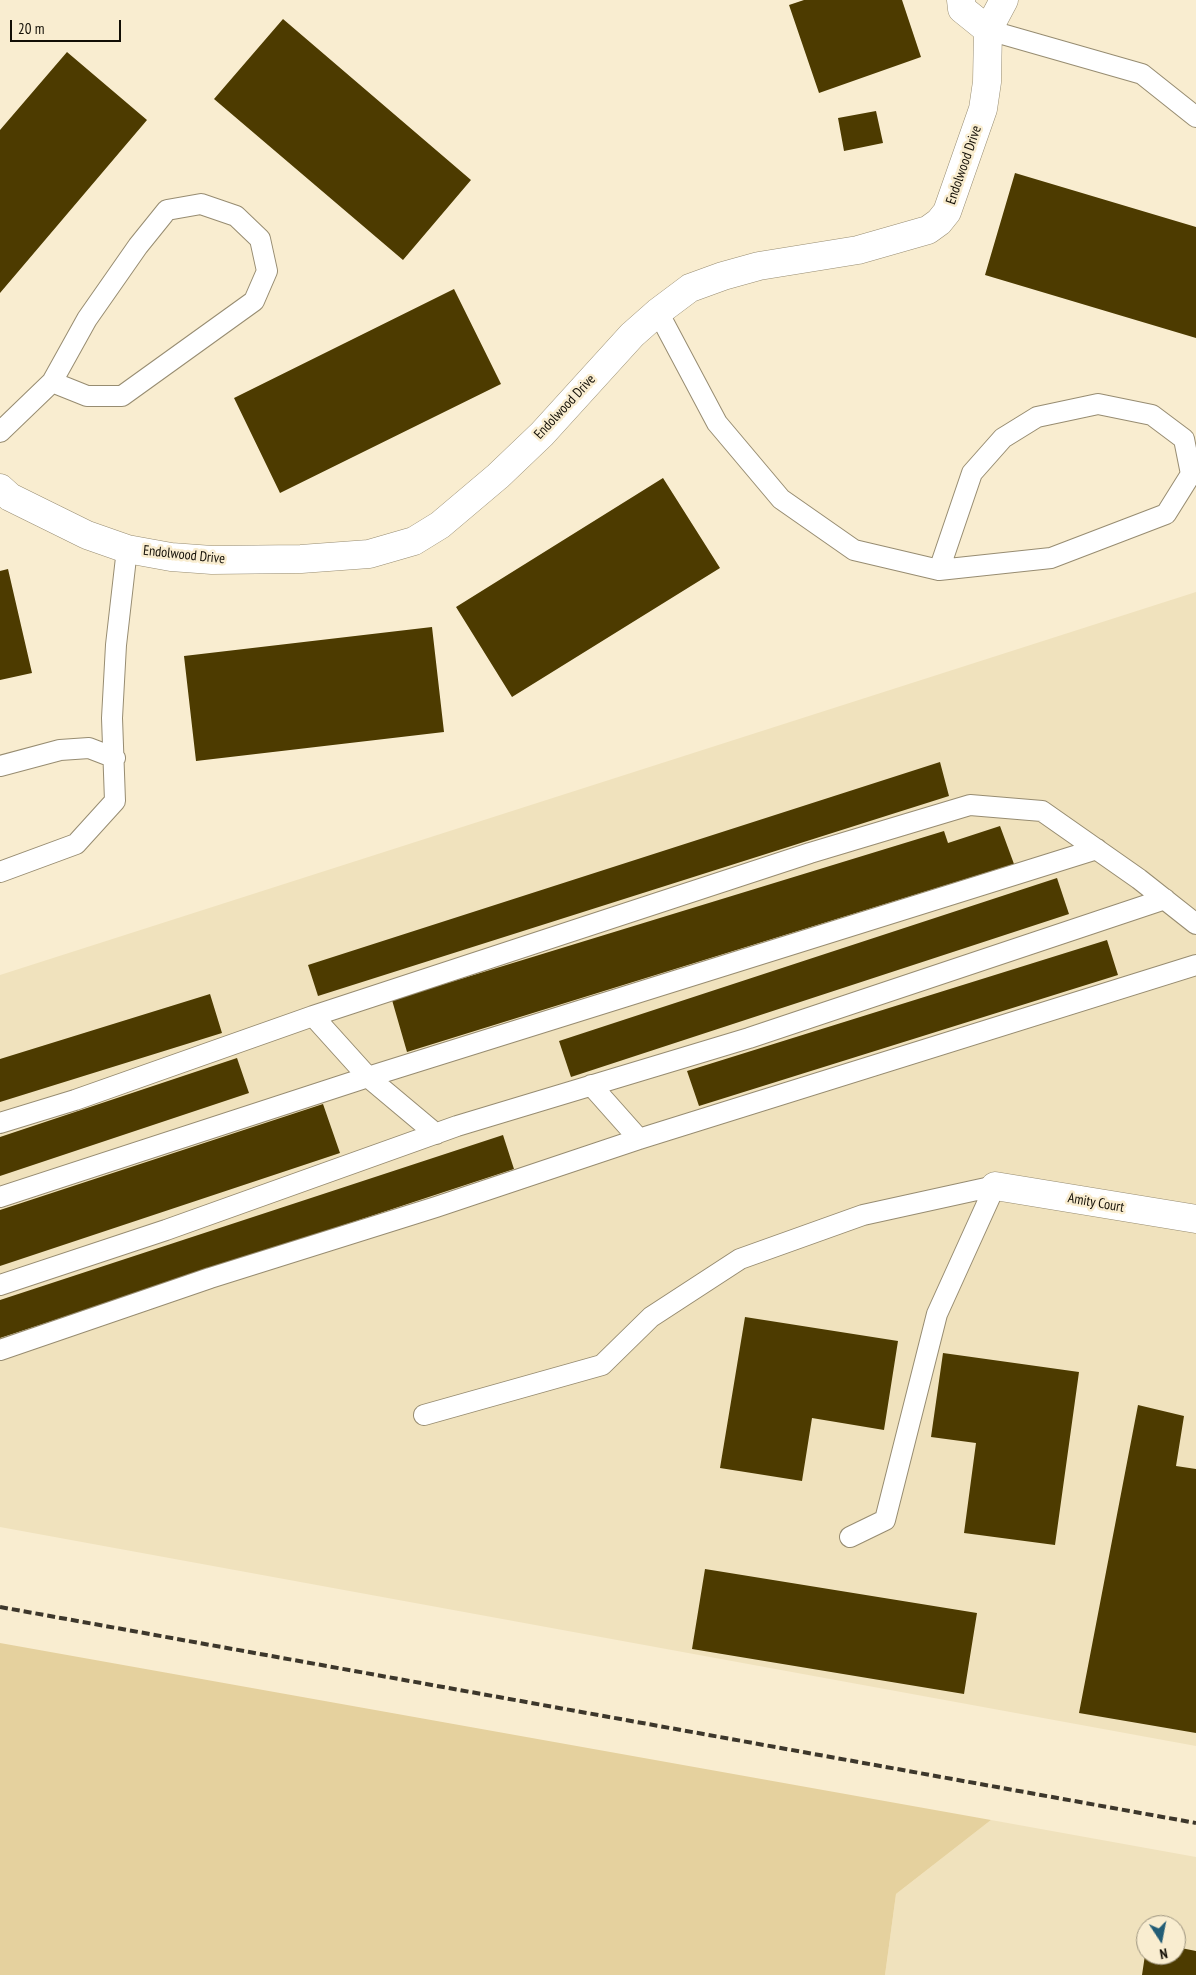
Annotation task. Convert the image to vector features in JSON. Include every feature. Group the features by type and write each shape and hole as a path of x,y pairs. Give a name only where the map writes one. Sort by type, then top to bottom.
{"street":[{"path":"960,0 962,9 988,30"},
{"name":"Endolwood Drive","path":"0,488 10,497 87,535 127,549 170,557 212,560 301,559 369,554 414,541 440,525 517,458 542,434 632,335 658,312 690,288 759,266 858,250 928,230 939,222 947,212 983,109 987,82 988,30 1004,0"},
{"name":"Amity Court","path":"996,1186 1196,1219"}],"lane":[{"path":"988,30 1142,74 1196,117"},
{"path":"0,432 52,382 87,319 138,246 167,210 202,204 236,216 260,239 267,271 254,301 122,396 87,396 52,382"},
{"path":"658,312 717,423 781,499 854,550 939,570 1051,558 1166,514 1191,474 1184,439 1152,415 1098,404 1037,417 1003,438 972,473 939,570"},
{"path":"0,872 76,844 115,801 115,758 112,718 116,645 127,549"},
{"path":"0,766 60,750 88,748 115,758"},
{"path":"0,1122 75,1100 313,1016 801,856 970,805 1042,811 1097,849 1196,924"},
{"path":"0,1197 368,1077 1097,849"},
{"path":"0,1285 166,1230 436,1134 749,1038 1165,899"},
{"path":"0,1350 210,1278 436,1208 639,1139 1196,964"},
{"path":"313,1016 368,1077 436,1134"},
{"path":"591,1085 639,1139"},
{"path":"424,1415 602,1366 651,1316 740,1259 862,1215 996,1186"},
{"path":"850,1537 885,1520 937,1314 996,1186"}],"shaded area":[{"path":"1196,592 1196,1746 0,1527 0,975"},
{"path":"0,1643 991,1820 896,1894 885,1975 0,1975"},
{"path":"991,1820 1196,1857 1196,1975 885,1975 896,1894"}],"building":[{"path":"804,0 902,0 921,57 819,93 789,5"},
{"path":"283,19 471,180 403,260 214,99"},
{"path":"67,52 147,120 0,293 0,130"},
{"path":"876,111 883,143 844,151 838,118"},
{"path":"1015,173 1196,227 1196,338 985,275"},
{"path":"454,289 501,384 280,493 234,398"},
{"path":"663,478 720,568 512,697 456,607"},
{"path":"8,569 32,673 0,680 0,571"},
{"path":"432,627 444,732 196,761 184,656"},
{"path":"940,762 949,796 318,996 308,965"},
{"path":"1000,826 1014,864 407,1052 392,1000 944,831 948,843"},
{"path":"1057,878 1069,914 571,1077 559,1041"},
{"path":"1107,940 1118,975 699,1106 687,1071"},
{"path":"210,994 222,1033 0,1102 0,1059"},
{"path":"237,1058 249,1093 0,1176 0,1137"},
{"path":"323,1104 340,1153 0,1266 0,1210"},
{"path":"503,1135 514,1169 0,1338 0,1300"},
{"path":"745,1317 898,1341 884,1430 812,1418 802,1481 720,1468"},
{"path":"943,1353 1079,1372 1055,1545 964,1533 976,1443 931,1437"},
{"path":"1138,1405 1184,1416 1176,1466 1196,1469 1196,1733 1079,1713"},
{"path":"705,1569 977,1613 964,1694 692,1649"},
{"path":"1186,1949 1196,1951 1196,1975 1142,1975 1144,1965 1186,1965"}],"railway":[{"path":"0,1607 1196,1823"}]}
